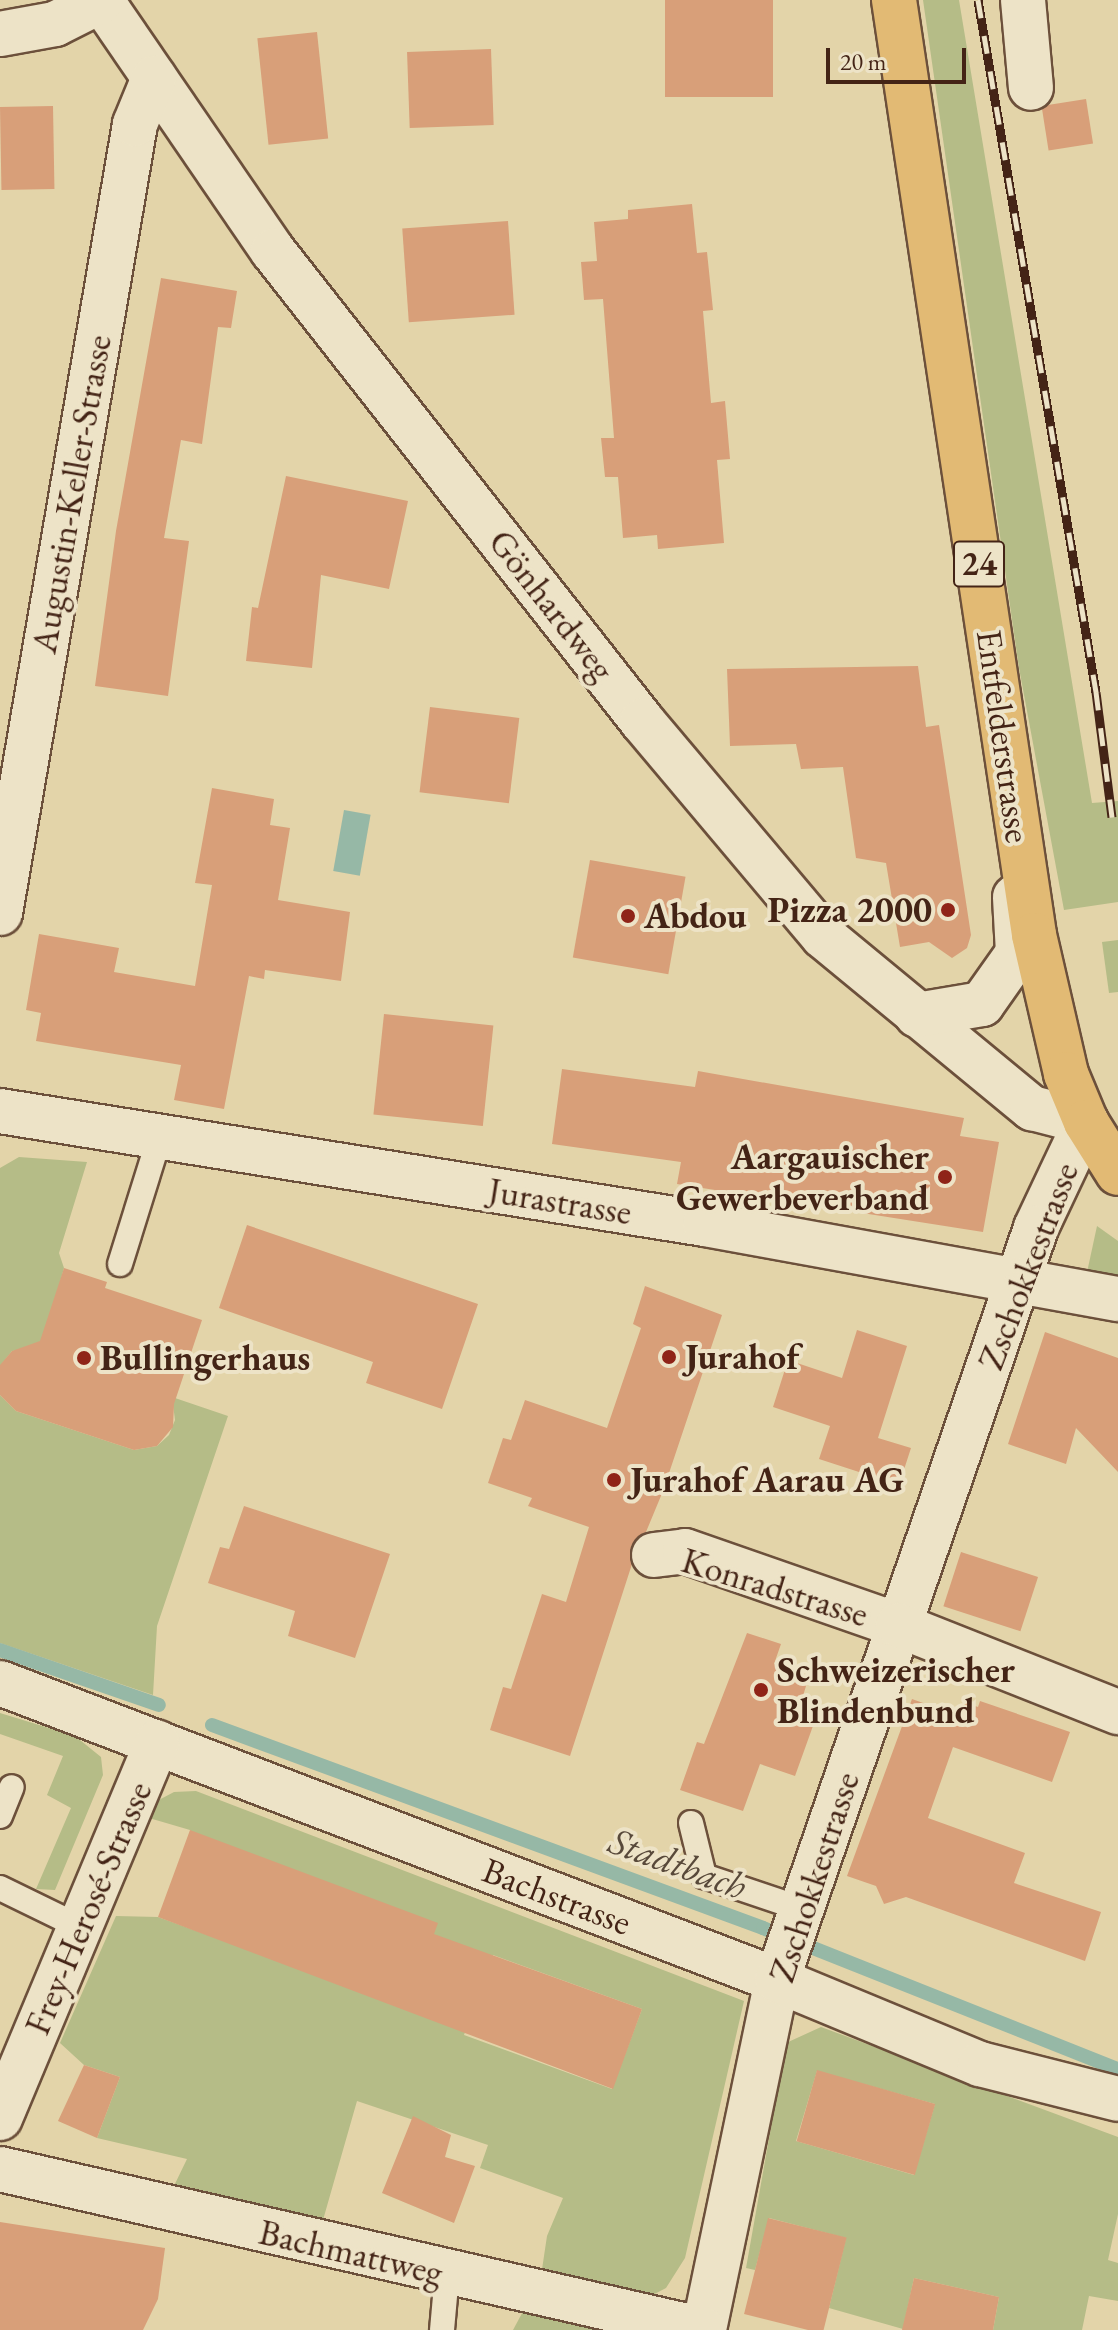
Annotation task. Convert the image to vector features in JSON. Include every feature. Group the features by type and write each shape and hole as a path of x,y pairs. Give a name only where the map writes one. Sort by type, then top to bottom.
{"main road":[{"name":"Entfelderstrasse","path":"894,0 1021,852 1051,1024 1086,1122 1118,1173"}],"street":[{"path":"0,34 55,24 101,0"},
{"name":"Gönhardweg","path":"101,0 273,251 642,721 823,936 1032,1108 1086,1122"},
{"path":"1023,0 1031,88"},
{"name":"Augustin-Keller-Strasse","path":"0,913 135,124 154,78"},
{"path":"917,1015 982,1004 1018,953 1014,881 1021,852"},
{"name":"Jurastrasse","path":"0,1111 159,1139 705,1224 1016,1284 1118,1299"},
{"name":"Zschokkestrasse","path":"704,2330 791,1940 1036,1228 1086,1122"},
{"name":"Konradstrasse","path":"654,1555 685,1551 898,1625 1118,1712"},
{"name":"Bachstrasse","path":"0,1683 157,1742 791,1940 980,2064 1118,2099"},
{"name":"Frey-Herosé-Strasse","path":"0,2118 157,1742"},
{"name":"Bachmattweg","path":"0,2169 447,2274 704,2330"}],"lane":[{"path":"120,1264 159,1139"},
{"path":"0,1816 12,1787"},
{"path":"691,1823 704,1876 791,1940"},
{"path":"0,1888 80,1927"},
{"path":"442,2330 447,2274"}],"green space":[{"path":"923,0 959,0 1092,803 1118,801 1118,902 1064,910 1019,668"},
{"path":"1118,940 1118,992 1109,993 1102,942"},
{"path":"19,1157 87,1162 59,1253 64,1268 42,1348 12,1351 0,1366 0,1168"},
{"path":"1097,1226 1118,1241 1118,1283 1086,1277"},
{"path":"0,1395 16,1411 134,1450 157,1446 169,1435 175,1420 172,1397 228,1416 157,1626 153,1695 0,1643"},
{"path":"0,1713 75,1736 101,1757 103,1775 55,1890 36,1889 71,1808 47,1795 63,1756 0,1734"},
{"path":"196,1791 744,2001 685,2258 666,2288 645,2299 541,2276 547,2236 563,2198 480,2168 488,2145 357,2101 323,2220 171,2192 187,2159 97,2138 120,2077 84,2065 60,2043 116,1916 158,1917 266,1956 190,1830 149,1818 155,1802 174,1792","holes":["493,1955 642,2009 612,2089 464,2035"]},
{"path":"821,2027 1118,2137 1118,2214 1108,2260 1118,2263 1118,2301 1089,2296 1082,2330 993,2330 999,2297 914,2278 903,2329 829,2308 846,2238 769,2218 755,2270 746,2268 786,2043","holes":["817,2071 935,2104 914,2175 796,2141"]},
{"path":"527,2304 640,2330 513,2330"}],"shaded area":[{"path":"344,810 371,815 360,876 333,871"}],"building":[{"path":"665,0 773,0 773,97 665,97"},
{"path":"317,32 328,138 269,145 257,38"},
{"path":"491,49 494,125 410,128 407,52"},
{"path":"1086,99 1093,143 1049,150 1042,106"},
{"path":"53,106 54,189 1,190 0,107"},
{"path":"692,204 697,253 707,252 713,310 703,311 711,403 725,401 730,459 717,460 724,543 658,549 657,535 623,538 618,477 605,477 601,438 614,438 603,299 584,300 581,262 597,261 594,222 628,219 628,210"},
{"path":"508,221 515,315 409,322 402,228"},
{"path":"161,278 237,291 231,328 218,327 202,444 181,440 164,538 189,541 168,696 95,686 116,531"},
{"path":"286,476 408,501 389,589 321,575 312,668 246,661 252,607 258,608"},
{"path":"918,666 926,727 939,725 971,935 967,948 952,958 929,942 900,947 886,863 856,858 843,767 801,769 796,744 730,746 727,669"},
{"path":"430,707 519,718 509,803 420,792"},
{"path":"212,788 274,799 270,825 290,828 278,900 350,912 341,981 265,970 264,979 249,976 224,1109 174,1100 181,1065 36,1041 41,1013 26,1010 39,934 119,948 114,972 195,986 212,885 195,883"},
{"path":"590,860 686,877 668,974 573,957"},
{"path":"384,1014 493,1025 483,1126 373,1114"},
{"path":"562,1069 695,1087 698,1071 964,1118 960,1136 999,1142 983,1232 677,1184 681,1162 552,1144"},
{"path":"247,1225 478,1304 442,1409 366,1383 373,1362 219,1308"},
{"name":"Bullingerhaus","path":"64,1268 107,1282 105,1288 202,1320 174,1404 173,1427 157,1446 134,1450 16,1411 0,1395 0,1365 12,1351 40,1341"},
{"path":"645,1286 722,1315 663,1491 646,1532 631,1546 632,1564 570,1756 490,1730 503,1687 511,1689 542,1594 566,1602 589,1527 528,1506 532,1498 488,1483 503,1438 511,1440 525,1400 607,1428 641,1328 633,1324"},
{"path":"857,1330 907,1346 878,1438 911,1448 899,1485 819,1459 830,1426 773,1407 788,1360 842,1378"},
{"path":"1045,1332 1118,1358 1118,1472 1076,1428 1066,1464 1008,1444"},
{"path":"244,1506 390,1554 355,1658 288,1636 295,1611 208,1583 220,1547 229,1549"},
{"path":"961,1552 1038,1577 1020,1631 943,1606"},
{"path":"747,1633 781,1644 774,1664 809,1676 800,1706 818,1712 795,1776 760,1764 743,1811 680,1790 697,1742 704,1744"},
{"path":"912,1699 962,1717 966,1703 978,1707 980,1701 1070,1732 1052,1782 953,1747 928,1818 1025,1853 1014,1883 1101,1912 1085,1961 906,1897 884,1904 876,1886 847,1876"},
{"path":"190,1830 438,1923 434,1934 642,2009 613,2089 158,1917"},
{"path":"84,2065 120,2077 97,2138 58,2121"},
{"path":"817,2070 935,2104 915,2175 797,2141"},
{"path":"413,2116 451,2135 445,2157 475,2166 454,2223 382,2193"},
{"path":"768,2218 847,2238 824,2330 808,2330 744,2314"},
{"path":"0,2222 165,2248 158,2299 143,2330 0,2330"},
{"path":"914,2278 999,2297 993,2330 902,2330"}],"waterway":[{"name":"Stadtbach","path":"0,1650 159,1705"},
{"name":"Stadtbach","path":"212,1725 763,1928 1118,2069"}],"railway":[{"path":"978,0 1096,692 1112,817"}],"place":[{"name":"Pizza 2000","path":"948,910"},
{"name":"Abdou","path":"628,916"},
{"name":"Aargauischer Gewerbeverband","path":"945,1177"},
{"name":"Jurahof","path":"669,1357"},
{"name":"Bullingerhaus","path":"84,1358"},
{"name":"Jurahof Aarau AG","path":"614,1480"},
{"name":"Schweizerischer Blindenbund","path":"761,1690"}]}
